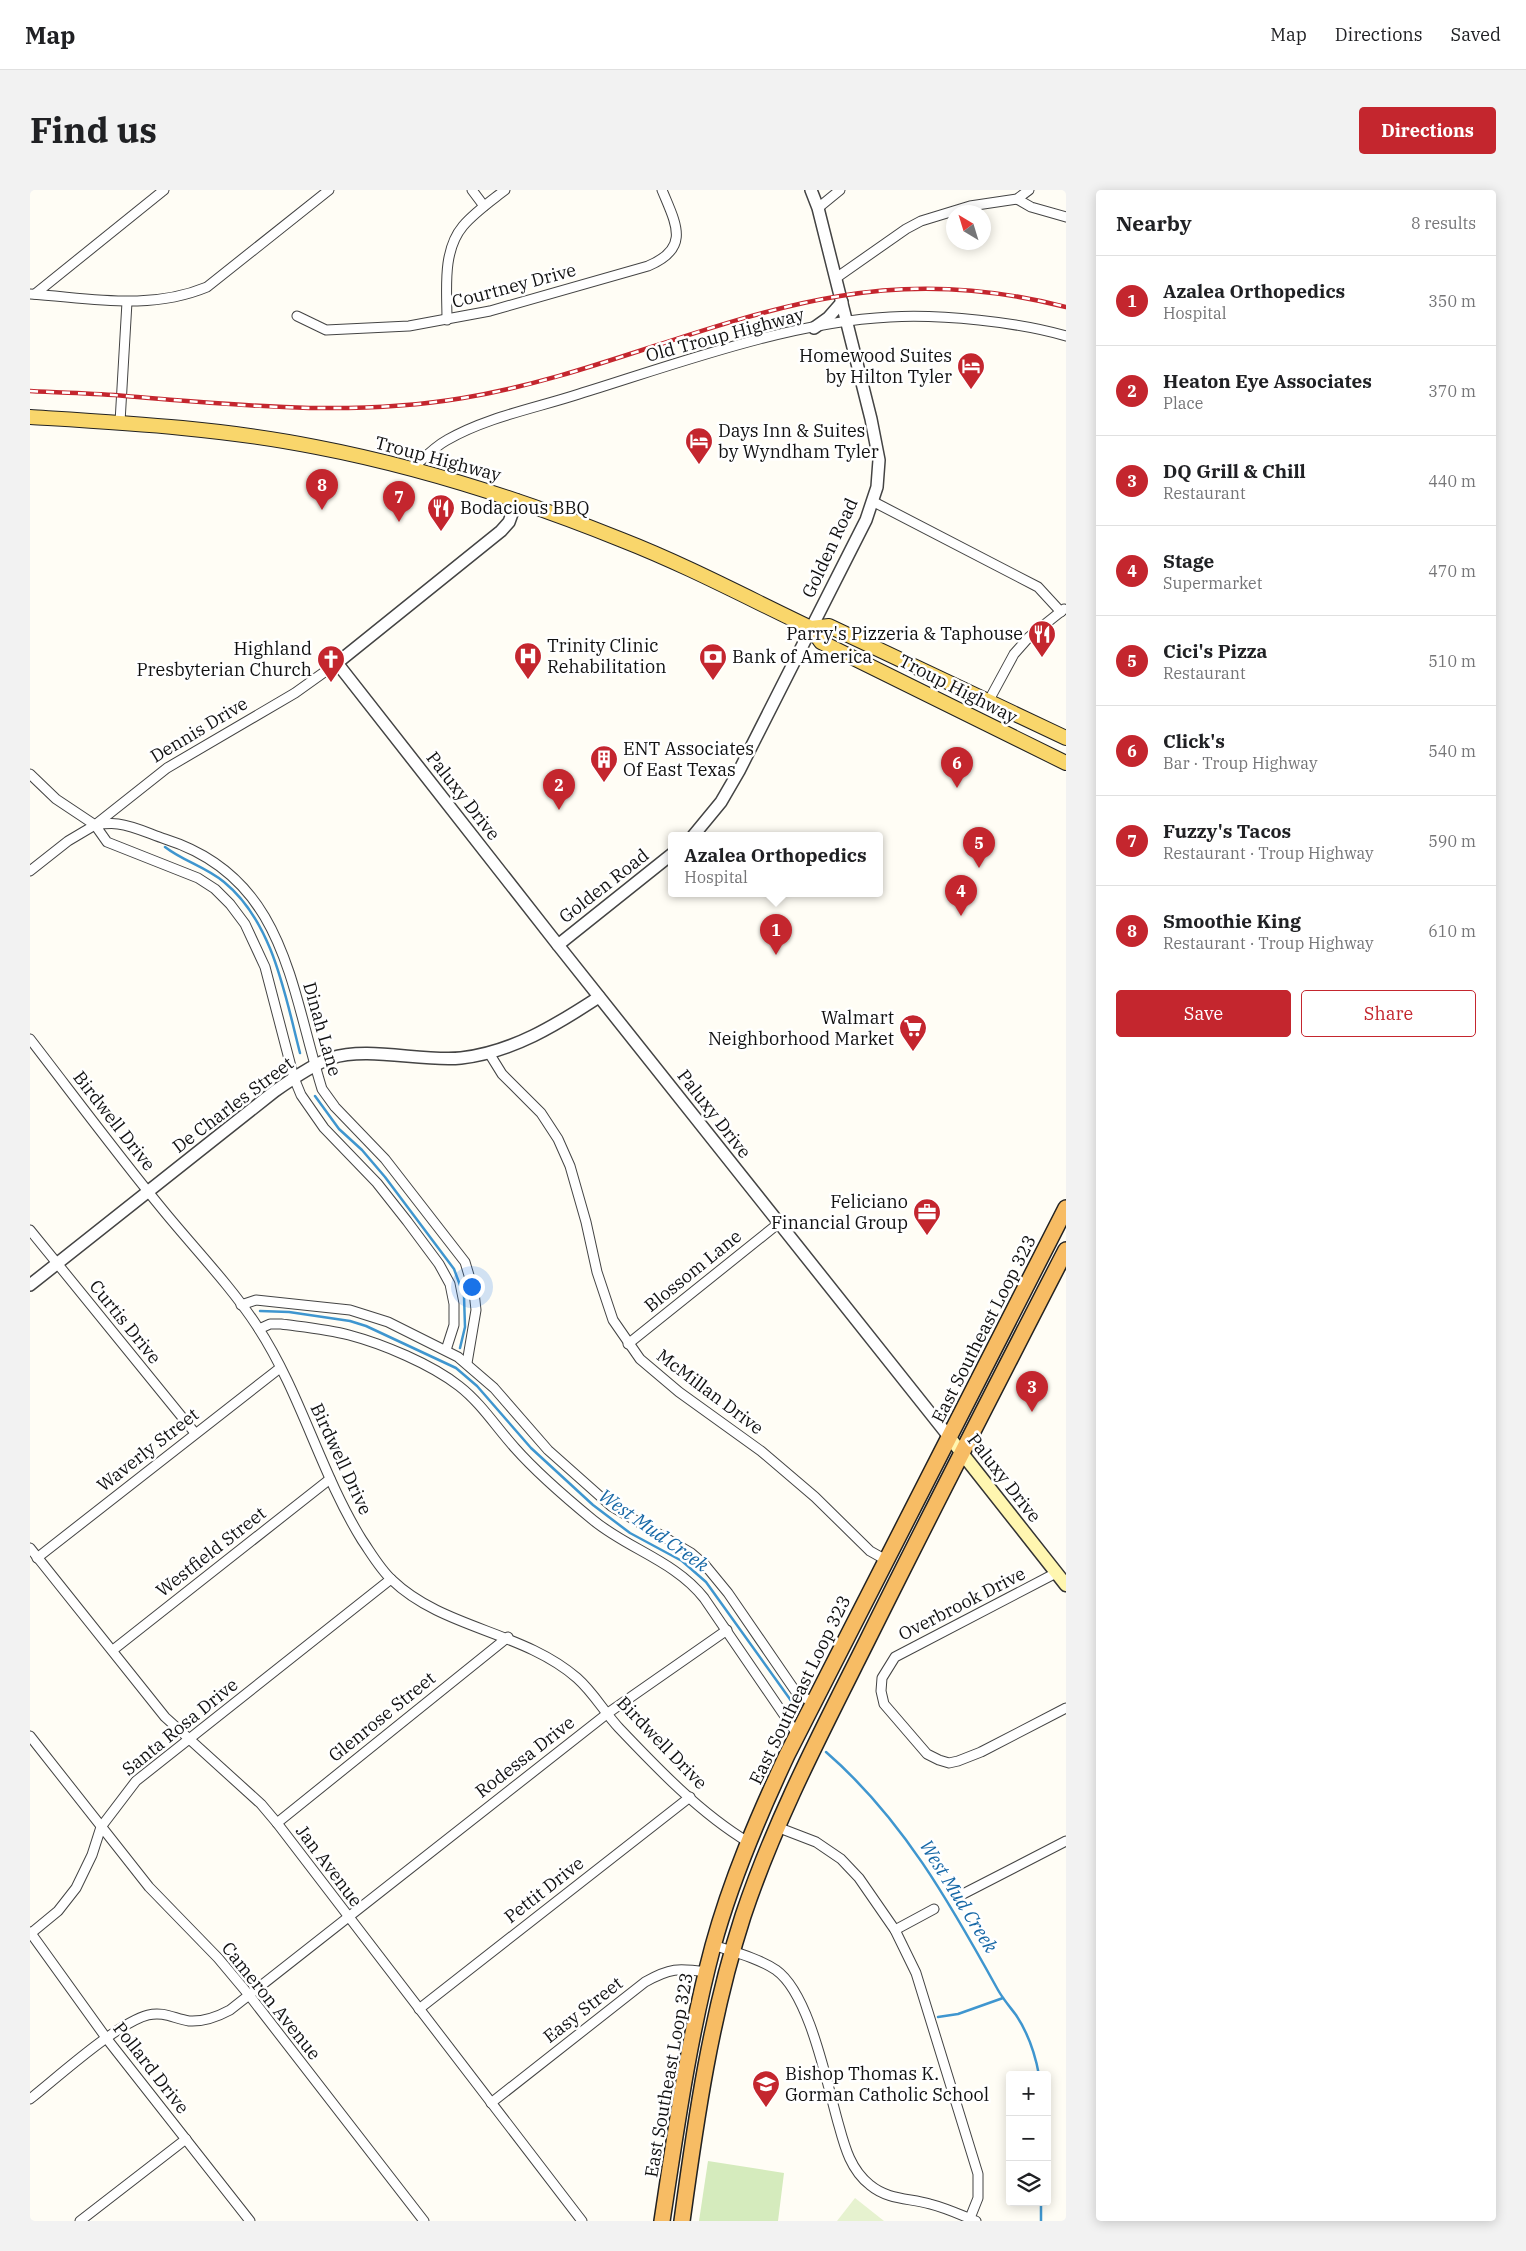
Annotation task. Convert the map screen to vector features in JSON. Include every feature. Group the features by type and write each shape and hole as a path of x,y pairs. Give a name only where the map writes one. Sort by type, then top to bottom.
{"highway":[{"name":"East Southeast Loop 323","path":"662,2221 688,2054 706,1972 748,1842 797,1734 1066,1208"},
{"name":"East Southeast Loop 323","path":"682,2216 712,2030 732,1951 758,1872 823,1729 1066,1250"},
{"path":"682,2216 679,2179 697,2059 694,2052 688,2054"}],"main road":[{"name":"Troup Highway","path":"30,417 212,430 290,442 412,469 517,500 623,540 811,628 821,642 1066,764"},
{"name":"Troup Highway","path":"811,628 829,626 1066,738"},
{"name":"Paluxy Drive","path":"950,1438 1066,1585"}],"street":[{"path":"33,294 164,190"},
{"path":"33,294 127,302 157,301 183,296 207,287 329,190"},
{"path":"472,190 484,206"},
{"path":"447,320 448,261 455,238 463,226 484,206 505,190"},
{"name":"Courtney Drive","path":"297,316 326,330 409,326 490,311 664,259 673,249 677,239 676,226 662,190"},
{"name":"Golden Road","path":"697,832 721,802 739,771 866,520 877,487 879,460 871,418 818,208 811,190"},
{"path":"818,208 840,190"},
{"path":"836,278 906,229 921,221 970,206 1017,199 1029,190"},
{"path":"1017,199 1031,207 1066,217"},
{"path":"120,422 127,302"},
{"path":"814,328 828,318 842,302"},
{"name":"Old Troup Highway","path":"412,469 444,441 496,420 697,357 814,328 890,316 926,317 982,321 1066,336"},
{"name":"Dennis Drive","path":"30,871 167,768 295,693 337,663 501,531 509,522 517,500"},
{"path":"872,501 1038,587 1064,610 1029,637 1014,654 988,702"},
{"name":"Paluxy Drive","path":"337,663 599,997 950,1438"},
{"path":"30,774 56,799 95,824 107,842 198,878 215,889 230,904 245,924 265,967 294,1078 301,1096 324,1128 377,1183 439,1264 450,1284 455,1315 452,1333 446,1350"},
{"name":"Dinah Lane","path":"95,824 118,824 187,846 213,859 254,898 272,929 283,954 322,1089 335,1107 385,1160 465,1262 474,1292 476,1310 467,1364"},
{"name":"Golden Road","path":"558,945 668,857"},
{"name":"De Charles Street","path":"30,1285 294,1078 332,1058 360,1055 460,1058 489,1053 550,1028 599,997"},
{"name":"Birdwell Drive","path":"30,1039 148,1192 259,1329 280,1368 347,1516 372,1556 391,1579 426,1604 508,1637 563,1666 593,1694 617,1726 690,1797 730,1831 748,1842"},
{"name":"McMillan Drive","path":"489,1053 502,1074 540,1114 558,1139 570,1166 606,1300 613,1320 628,1344 653,1372 761,1451 815,1497 870,1551 886,1560"},
{"name":"Blossom Lane","path":"628,1344 779,1223"},
{"name":"Curtis Drive","path":"30,1230 195,1433"},
{"path":"241,1305 256,1300 350,1310 388,1322 446,1350 467,1364 494,1388 548,1450 611,1506 691,1553 705,1565 728,1593 796,1692 813,1703"},
{"path":"259,1329 270,1324 281,1324 347,1334 399,1354 448,1378 476,1402 513,1446 543,1477 593,1520 629,1545 664,1563 691,1583 727,1630 797,1734"},
{"name":"Waverly Street","path":"37,1558 280,1368"},
{"name":"Westfield Street","path":"113,1650 330,1479"},
{"name":"Jan Avenue","path":"30,1548 165,1717 189,1741 261,1804 277,1823 582,2221"},
{"name":"Overbrook Drive","path":"1056,1573 895,1657 882,1678 881,1691 884,1704 927,1754 949,1763 981,1752 1066,1708"},
{"name":"Santa Rosa Drive","path":"30,1933 58,1911 76,1888 92,1855 101,1827 136,1781 189,1741 391,1579"},
{"name":"Rodessa Drive","path":"30,2099 132,2021 150,2014 164,2014 190,2021 217,2017 249,1995 347,1916 608,1713 727,1630"},
{"name":"Glenrose Street","path":"277,1823 508,1637"},
{"name":"Cameron Avenue","path":"30,1736 155,1894 218,1958 249,1995 424,2221"},
{"name":"Pettit Drive","path":"419,2009 690,1797"},
{"path":"714,1945 775,1970 796,1992 808,2019 847,2153 860,2176 870,2186 889,2196 930,2204 973,2220 978,2198 978,2174 916,1972 895,1930 859,1878 841,1859 816,1842 777,1827"},
{"path":"963,1894 1066,1841"},
{"path":"895,1930 934,1909"},
{"name":"Pollard Drive","path":"30,1933 107,2039 250,2221"},
{"name":"Easy Street","path":"491,2103 645,1982 665,1971 676,1968 706,1972"},
{"path":"80,2221 186,2139"}],"green space":[{"path":"708,2161 784,2173 778,2221 699,2221"},
{"path":"855,2198 884,2221 837,2221"}],"waterway":[{"path":"165,847 224,882 241,898 254,917 266,938 275,961 300,1053"},
{"path":"315,1096 339,1129 362,1150 385,1177 454,1269 464,1296 465,1327 460,1348"},
{"name":"West Mud Creek","path":"260,1311 289,1312 350,1321 366,1326 456,1368 477,1386 531,1448 593,1505 630,1533 682,1561 706,1582 797,1709"},
{"name":"West Mud Creek","path":"826,1752 878,1805 901,1833 943,1894 1000,1993 1024,2029 1038,2071"},
{"path":"938,2017 958,2014 1003,1998"},
{"name":"West Mud Creek","path":"1041,2206 1041,2221"}],"railway":[{"path":"30,391 101,394 294,408 378,407 421,404 463,398 558,376 745,318 840,296 897,290 953,290 1010,295 1066,307"}],"place":[{"name":"Homewood Suites by Hilton Tyler","path":"971,390"},
{"name":"Days Inn & Suites by Wyndham Tyler","path":"699,465"},
{"name":"Smoothie King","path":"322,510"},
{"name":"Fuzzy's Tacos","path":"399,522"},
{"name":"Bodacious BBQ","path":"441,532"},
{"name":"Parry's Pizzeria & Taphouse","path":"1042,658"},
{"name":"Trinity Clinic Rehabilitation","path":"528,680"},
{"name":"Bank of America","path":"713,681"},
{"name":"Highland Presbyterian Church","path":"331,683"},
{"name":"ENT Associates Of East Texas","path":"604,783"},
{"name":"Click's","path":"957,788"},
{"name":"Heaton Eye Associates","path":"559,810"},
{"name":"Cici's Pizza","path":"979,868"},
{"name":"Stage","path":"961,916"},
{"name":"Azalea Orthopedics","path":"776,955"},
{"name":"Walmart Neighborhood Market","path":"913,1052"},
{"name":"Feliciano Financial Group","path":"927,1236"},
{"name":"DQ Grill & Chill","path":"1032,1412"},
{"name":"Bishop Thomas K. Gorman Catholic School","path":"766,2108"}]}
